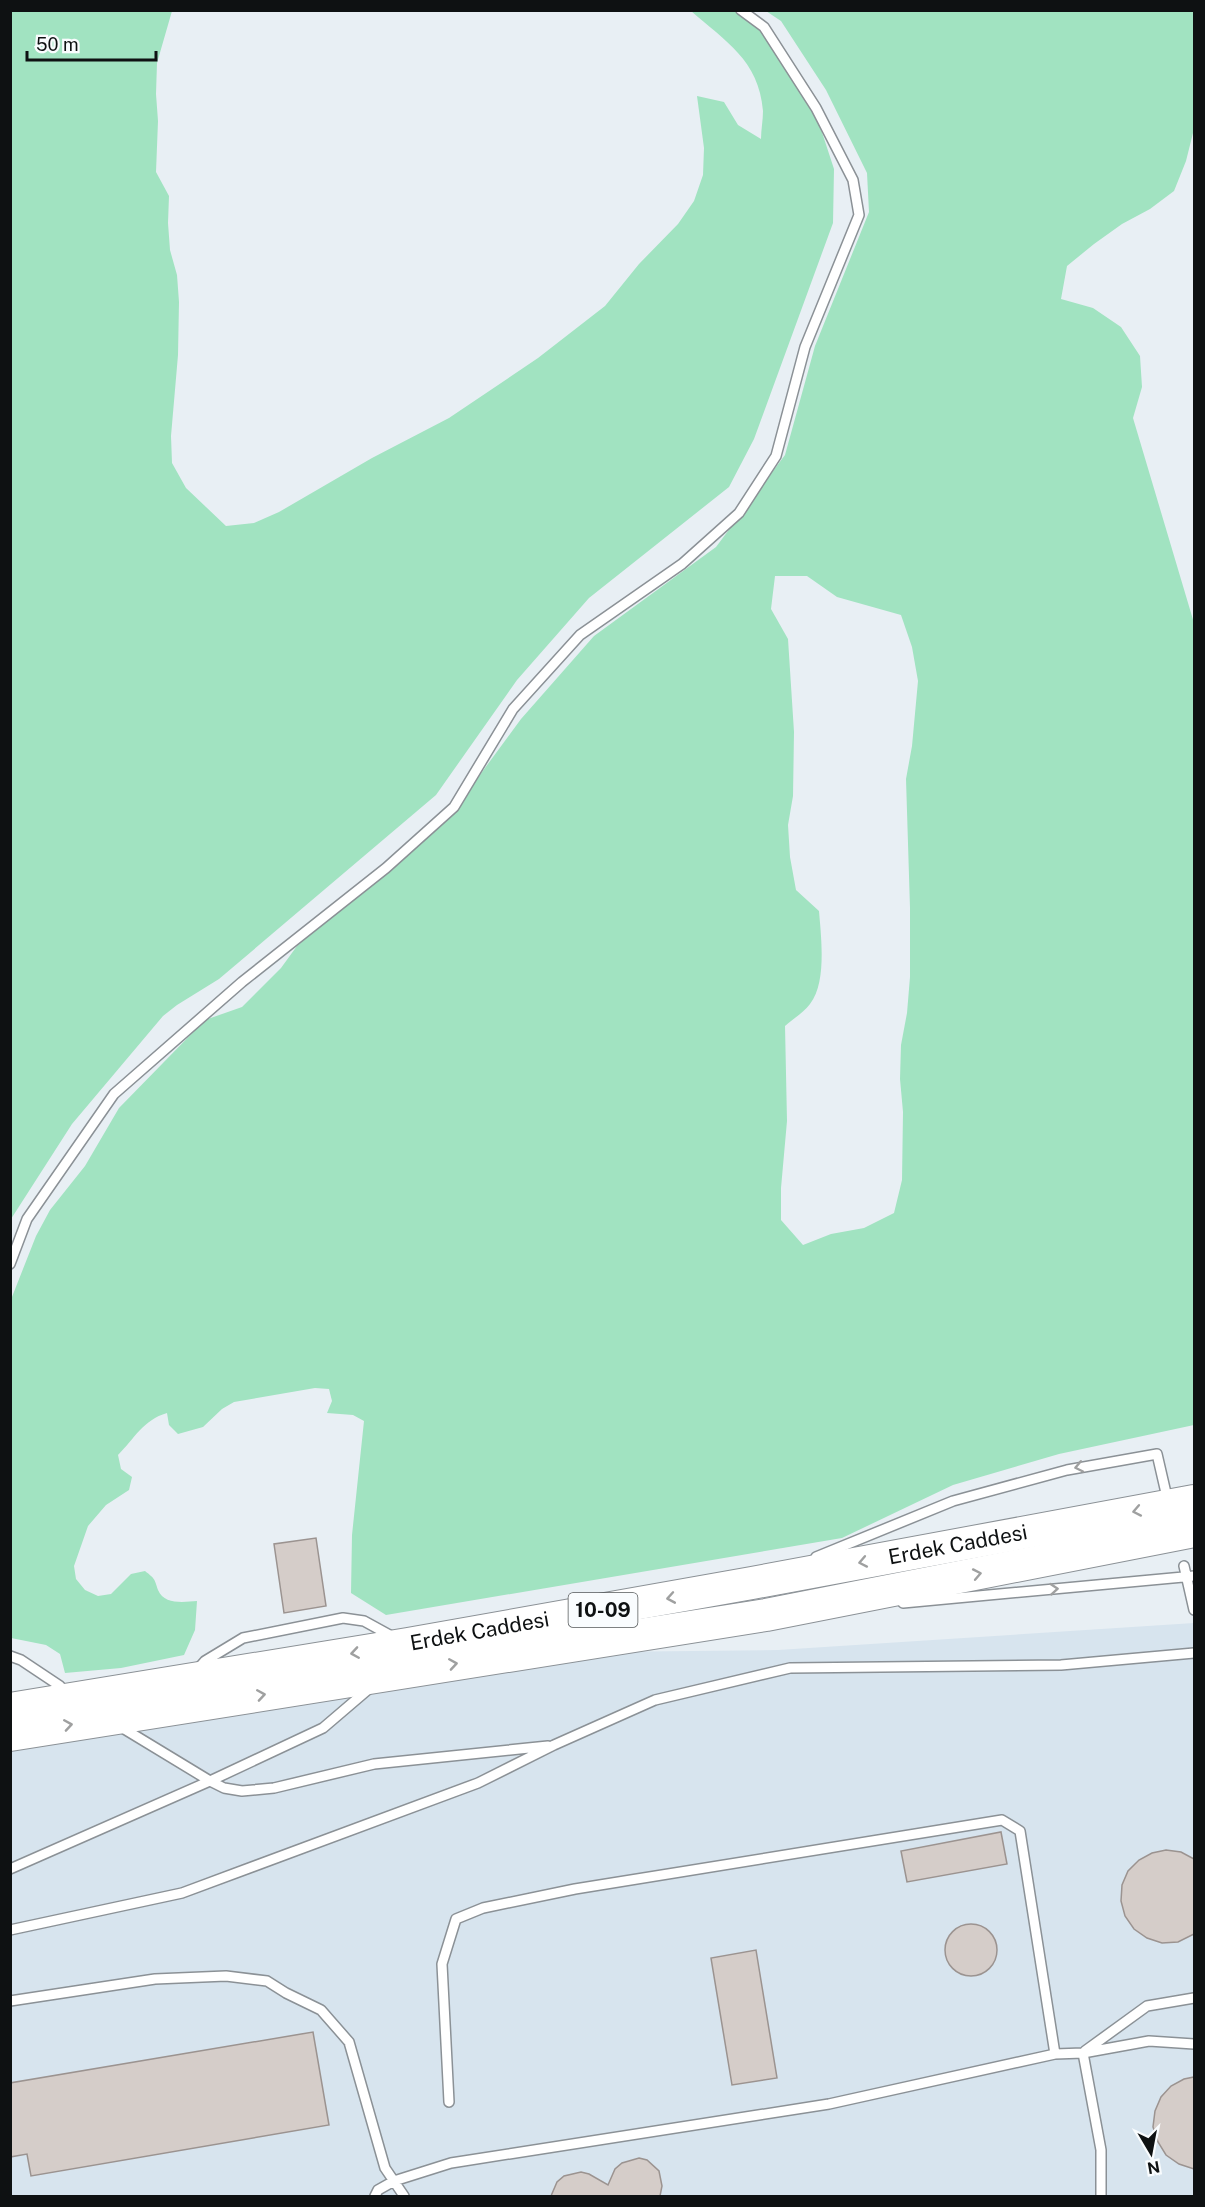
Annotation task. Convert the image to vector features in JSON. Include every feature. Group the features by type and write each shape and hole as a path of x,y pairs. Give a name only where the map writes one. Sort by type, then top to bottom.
{"main road":[{"name":"Erdek Caddesi","path":"10,1709 404,1648 752,1583 1180,1497"},
{"name":"Erdek Caddesi","path":"10,1734 384,1672 766,1615 1194,1531"}],"lane":[{"path":"10,1264 27,1219 114,1094 242,982 386,868 454,807 513,709 580,635 682,564 738,513 776,456 805,347 859,215 853,180 816,108 764,27 741,10"},
{"path":"752,1583 953,1502 1067,1470 1157,1454 1180,1497"},
{"path":"1184,1566 1191,1576 1194,1610"},
{"path":"894,1604 1191,1576"},
{"path":"766,1615 859,1607"},
{"path":"10,1930 182,1893 478,1783 554,1745 655,1700 790,1668 1061,1665 1194,1653"},
{"path":"10,1656 21,1660 60,1686"},
{"path":"10,1869 210,1781 323,1728 368,1691 384,1672"},
{"path":"119,1725 210,1781 224,1788 242,1791 274,1788 374,1764 554,1745"},
{"path":"449,2102 442,1964 456,1919 483,1908 575,1889 1002,1820 1020,1831 1055,2054"},
{"path":"10,2001 155,1979 226,1976 267,1981 321,2010 349,2042 385,2168 404,2196"},
{"path":"1083,2053 1147,2006 1194,1998"},
{"path":"375,2196 378,2190 394,2181 451,2163 829,2104 1055,2054 1083,2053 1149,2041 1194,2044"},
{"path":"1083,2053 1101,2150 1101,2196"}],"shaded area":[{"path":"1194,1623 1194,2196 11,2196 11,1748 598,1652 778,1650"}],"green space":[{"path":"11,11 172,11 157,63 156,172 169,196 170,250 177,275 179,302 178,355 171,436 172,463 186,488 226,526 254,523 279,512 372,458 449,418 538,358 605,306 639,264 678,224 694,201 703,175 704,148 697,96 724,102 738,125 761,139 763,111 755,78 728,42 691,11 752,11 817,117 834,169 833,223 754,439 729,487 589,598 517,680 436,795 219,979 163,1016 72,1124 11,1219"},
{"path":"766,11 1194,11 1194,129 1186,161 1174,191 1150,209 1122,224 1067,266 1061,299 1093,308 1121,327 1140,356 1142,387 1133,418 1194,623 1194,1425 1059,1454 953,1485 842,1538 386,1615 351,1593 352,1535 364,1421 353,1415 327,1413 332,1401 329,1389 315,1388 234,1402 222,1409 203,1427 178,1434 169,1425 167,1413 145,1425 118,1455 121,1469 132,1477 129,1490 106,1505 88,1526 74,1566 76,1579 85,1590 98,1596 111,1594 131,1574 145,1571 154,1579 158,1590 165,1598 175,1602 197,1601 195,1630 184,1655 121,1668 65,1673 60,1654 46,1645 11,1638 10,1302 36,1236 50,1210 85,1166 119,1108 205,1020 242,1007 281,968 297,946 446,821 521,719 594,636 716,547 785,455 815,346 869,212 867,173 826,90 781,21","holes":["775,576 807,576 837,597 901,615 912,647 918,681 912,746 906,779 910,977 901,1045 902,1180 894,1213 864,1228 831,1234 803,1245 781,1220 781,1188 787,1121 785,1026 808,1007 815,995 821,972 822,946 819,911 796,890 790,857 788,825 793,796 794,732 788,639 771,609"]}],"building":[{"path":"316,1538 326,1606 284,1613 274,1544"},
{"path":"1001,1832 1007,1864 907,1882 901,1851"},
{"path":"1166,1850 1181,1852 1194,1859 1194,1934 1178,1942 1162,1943 1147,1938 1134,1929 1125,1916 1121,1901 1122,1885 1128,1871 1139,1860 1152,1853"},
{"path":"971,1924 981,1926 989,1932 995,1940 997,1950 995,1960 989,1968 981,1974 971,1976 961,1974 953,1968 947,1960 945,1950 947,1940 953,1932 961,1926"},
{"path":"756,1950 777,2078 732,2085 711,1958"},
{"path":"313,2032 329,2125 31,2176 27,2154 10,2157 10,2083"},
{"path":"1194,2077 1194,2169 1179,2164 1166,2155 1153,2127 1155,2111 1161,2097 1171,2086"},
{"path":"639,2158 647,2160 659,2171 662,2186 660,2196 551,2196 557,2182 564,2176 581,2172 608,2185 615,2169 622,2163"}]}
